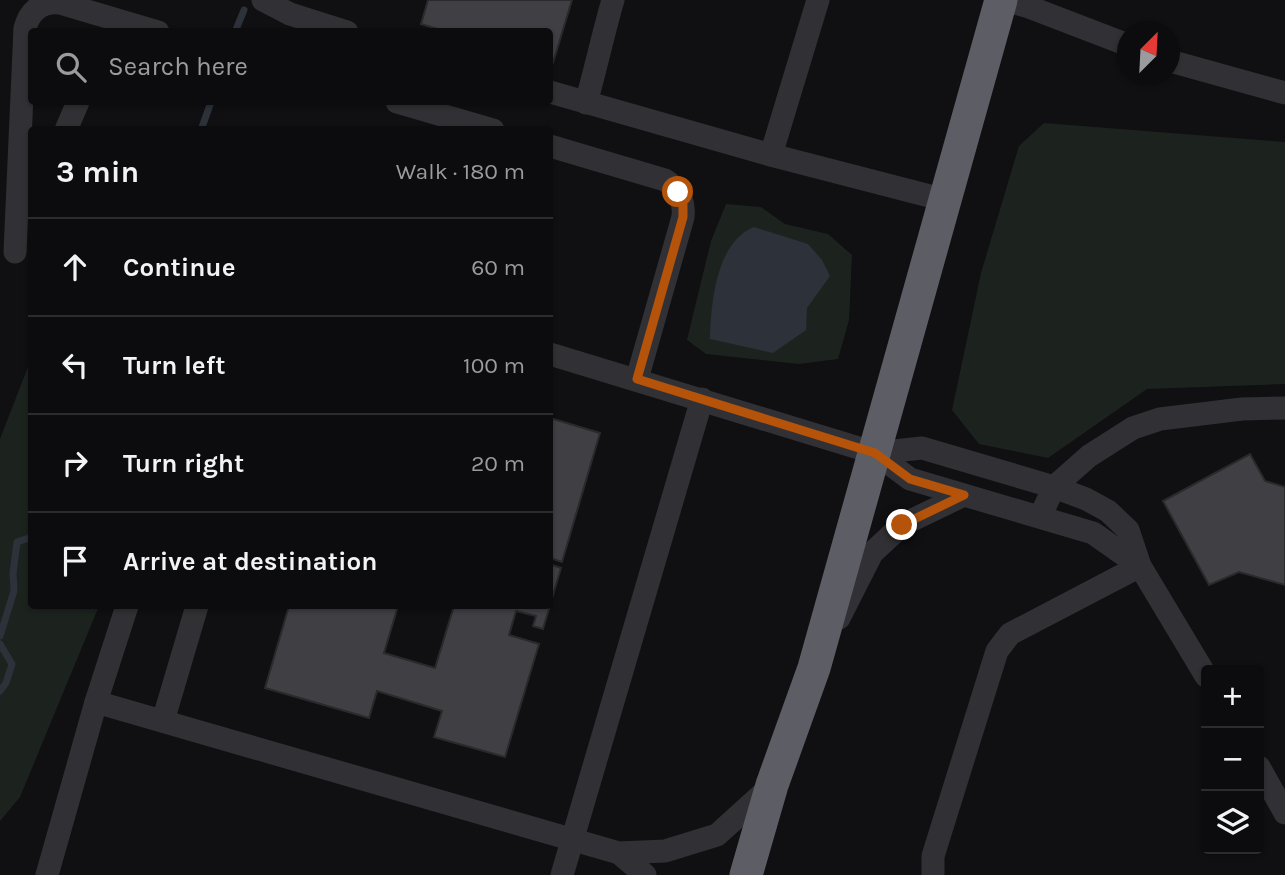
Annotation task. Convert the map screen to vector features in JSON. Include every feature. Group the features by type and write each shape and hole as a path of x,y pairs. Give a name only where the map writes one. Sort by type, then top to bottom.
{"highway":[{"path":"746,875 772,785 814,668 1003,0"}],"lane":[{"path":"263,0 290,14 334,28"},
{"path":"586,103 613,0"},
{"path":"771,155 818,0"},
{"path":"1003,0 1029,6 1117,42"},
{"path":"28,221 15,252 27,20 36,9 51,2 109,25 130,28"},
{"path":"1180,64 1285,93"},
{"path":"553,93 771,155 945,200"},
{"path":"68,126 77,105"},
{"path":"407,105 479,126"},
{"path":"553,147 665,180 681,198 683,217 637,379"},
{"path":"553,355 875,453 910,479 1093,533 1140,566"},
{"path":"562,875 702,399"},
{"path":"1040,517 1054,487 1089,456 1133,428 1160,419 1242,409 1285,408"},
{"path":"875,453 922,448 1054,487 1108,511 1128,530 1140,566 1201,668"},
{"path":"814,668 872,554 902,525 964,495"},
{"path":"933,875 933,856 1002,642 1010,634 1140,566"},
{"path":"47,875 96,702 126,609"},
{"path":"163,721 196,609"},
{"path":"96,702 619,853 665,851 717,835 772,785"},
{"path":"1264,776 1285,813"},
{"path":"619,853 645,875"}],"shaded area":[{"path":"1044,123 1285,142 1285,384 1147,389 1048,458 979,444 952,410 981,273 1019,146"},
{"path":"726,204 761,207 785,224 828,234 852,255 849,320 838,359 799,364 706,354 687,340 711,241"},
{"path":"754,227 808,244 822,260 830,276 807,308 806,330 773,353 710,339 718,275 731,246 741,235"},
{"path":"28,367 28,609 98,609 20,797 0,821 0,439"}],"building":[{"path":"428,0 572,0 553,63 553,28 434,28 421,24"},
{"path":"553,419 600,433 562,562 553,559"},
{"path":"1250,454 1265,481 1285,487 1285,585 1239,572 1209,585 1163,501"},
{"path":"553,565 561,568 553,595"},
{"path":"288,609 397,609 384,653 435,668 453,609 549,609 543,629 533,626 536,616 516,611 509,635 539,644 505,757 434,737 442,711 377,691 369,718 265,688"}],"waterway":[{"path":"237,28 244,10"},
{"path":"202,126 210,105"},
{"path":"0,636 14,591 17,542 28,538"},
{"path":"0,644 12,664 6,683 0,691"}],"route":[{"path":"678,192 683,205 683,217 637,379 875,453 910,479 964,495 902,525"}]}
